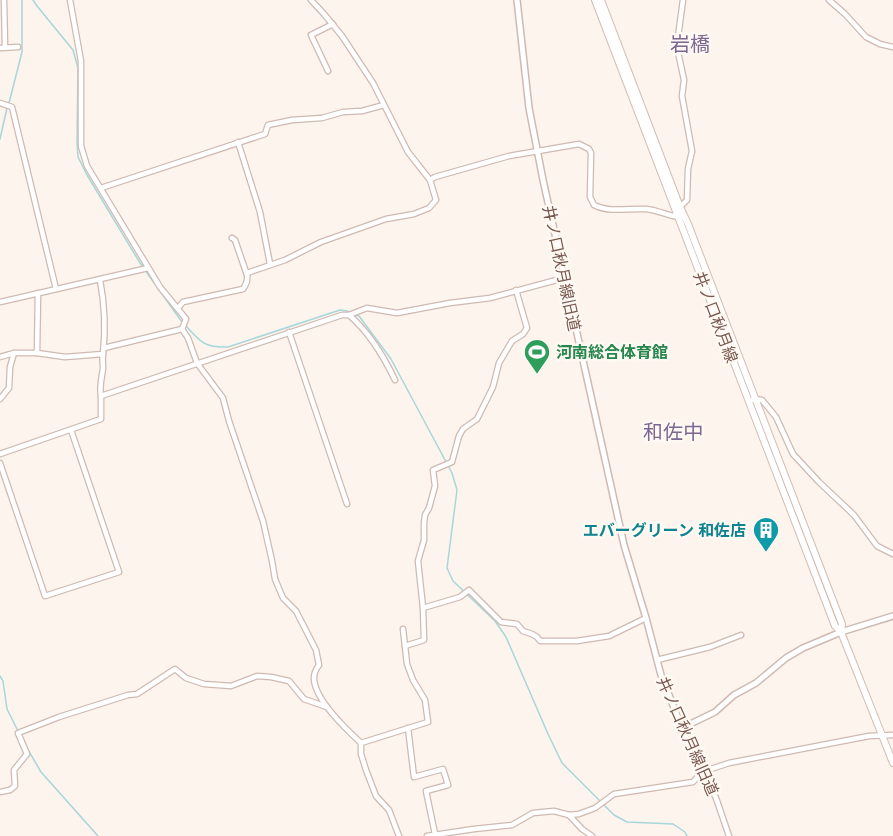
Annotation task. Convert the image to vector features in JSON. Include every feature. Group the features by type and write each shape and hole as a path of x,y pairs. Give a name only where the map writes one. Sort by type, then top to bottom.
{"main road":[{"name":"井ノ口秋月線","path":"595,0 842,624 841,632 893,763"},
{"name":"井ノ口秋月線","path":"600,0 680,207 681,217"}],"street":[{"path":"4,0 3,48 18,47"},
{"path":"70,0 81,61 81,146 87,166 160,287 186,319 182,328"},
{"path":"247,274 285,260 321,242 386,219 414,214 429,208 436,200 430,180 408,152 373,83 333,24 311,0"},
{"name":"井ノ口秋月線旧道","path":"518,0 529,108 537,150 624,545 661,675 682,728 716,798 729,836"},
{"path":"680,207 687,200 688,169 692,151 682,96 684,81 678,52 683,0"},
{"path":"830,0 866,38 893,47"},
{"path":"328,71 311,35 333,24"},
{"path":"0,103 12,107 56,289"},
{"path":"101,188 265,134 268,125 292,120 322,118 384,105"},
{"path":"238,142 260,212 270,264"},
{"path":"430,180 537,150 579,144 589,149 591,153 590,196 594,205 612,210 647,209 681,217"},
{"path":"178,308 183,302 243,289 248,279 247,274 235,240 232,238"},
{"path":"0,302 148,268"},
{"path":"101,396 359,310 367,308 397,313 490,298 564,278"},
{"path":"0,454 101,419 99,388 103,368 106,320 100,280"},
{"path":"405,646 424,640 418,561 424,540 425,515 435,486 433,470 452,462 459,436 463,429 477,419 493,387 499,363 512,341 524,334 527,328 516,290"},
{"path":"37,353 38,293"},
{"path":"349,315 358,322 385,360 395,380"},
{"path":"104,348 182,328"},
{"path":"182,328 197,363 223,398 263,521 275,579 283,598 296,611 316,650 319,665 313,675 315,686 327,707 346,730 361,743 366,770 376,796 389,810 399,836"},
{"path":"289,332 347,504"},
{"path":"0,357 14,353 65,357 103,354"},
{"path":"0,399 9,388 10,367 14,353"},
{"path":"752,400 762,400 776,417 794,454 819,482 854,515 877,546 893,554"},
{"path":"0,463 45,596 119,572 71,430"},
{"path":"423,608 460,597 469,590 501,622 518,624 523,631 532,634 540,641 577,641 609,636 646,618"},
{"path":"682,728 715,712 734,695 756,683 786,658 803,648 841,632 893,616"},
{"path":"361,743 428,722 425,700 407,664 403,629"},
{"path":"657,660 710,647 741,634"},
{"path":"0,792 15,786 14,770 27,754 18,733 59,717 137,694 175,669 186,678 204,684 231,686 257,676 289,681 304,699 327,707"},
{"path":"408,728 414,777 444,769 448,785 426,791 435,834"},
{"path":"427,836 512,825 532,813 555,811 569,815 579,814 595,808 614,794 693,782 702,772 729,763 869,736 893,735"},
{"path":"569,815 592,836"}],"waterway":[{"path":"9,103 22,52 22,0"},
{"path":"33,0 73,50 78,68 78,157 140,263 182,322"},
{"path":"0,139 7,108"},
{"path":"185,325 204,343 228,347 340,310 352,313"},
{"path":"356,315 391,359 452,473 457,490 447,568 453,581 495,621 506,637 562,763 614,815 627,822 673,824 687,836"},
{"path":"0,676 3,681 7,709 18,731"},
{"path":"27,748 41,772 98,836"}],"place":[{"name":"河南総合体育館","path":"537,375"},
{"name":"エバーグリーン 和佐店","path":"766,553"}],"district":[{"name":"岩橋","path":"690,44"},
{"name":"和佐中","path":"673,432"}]}
